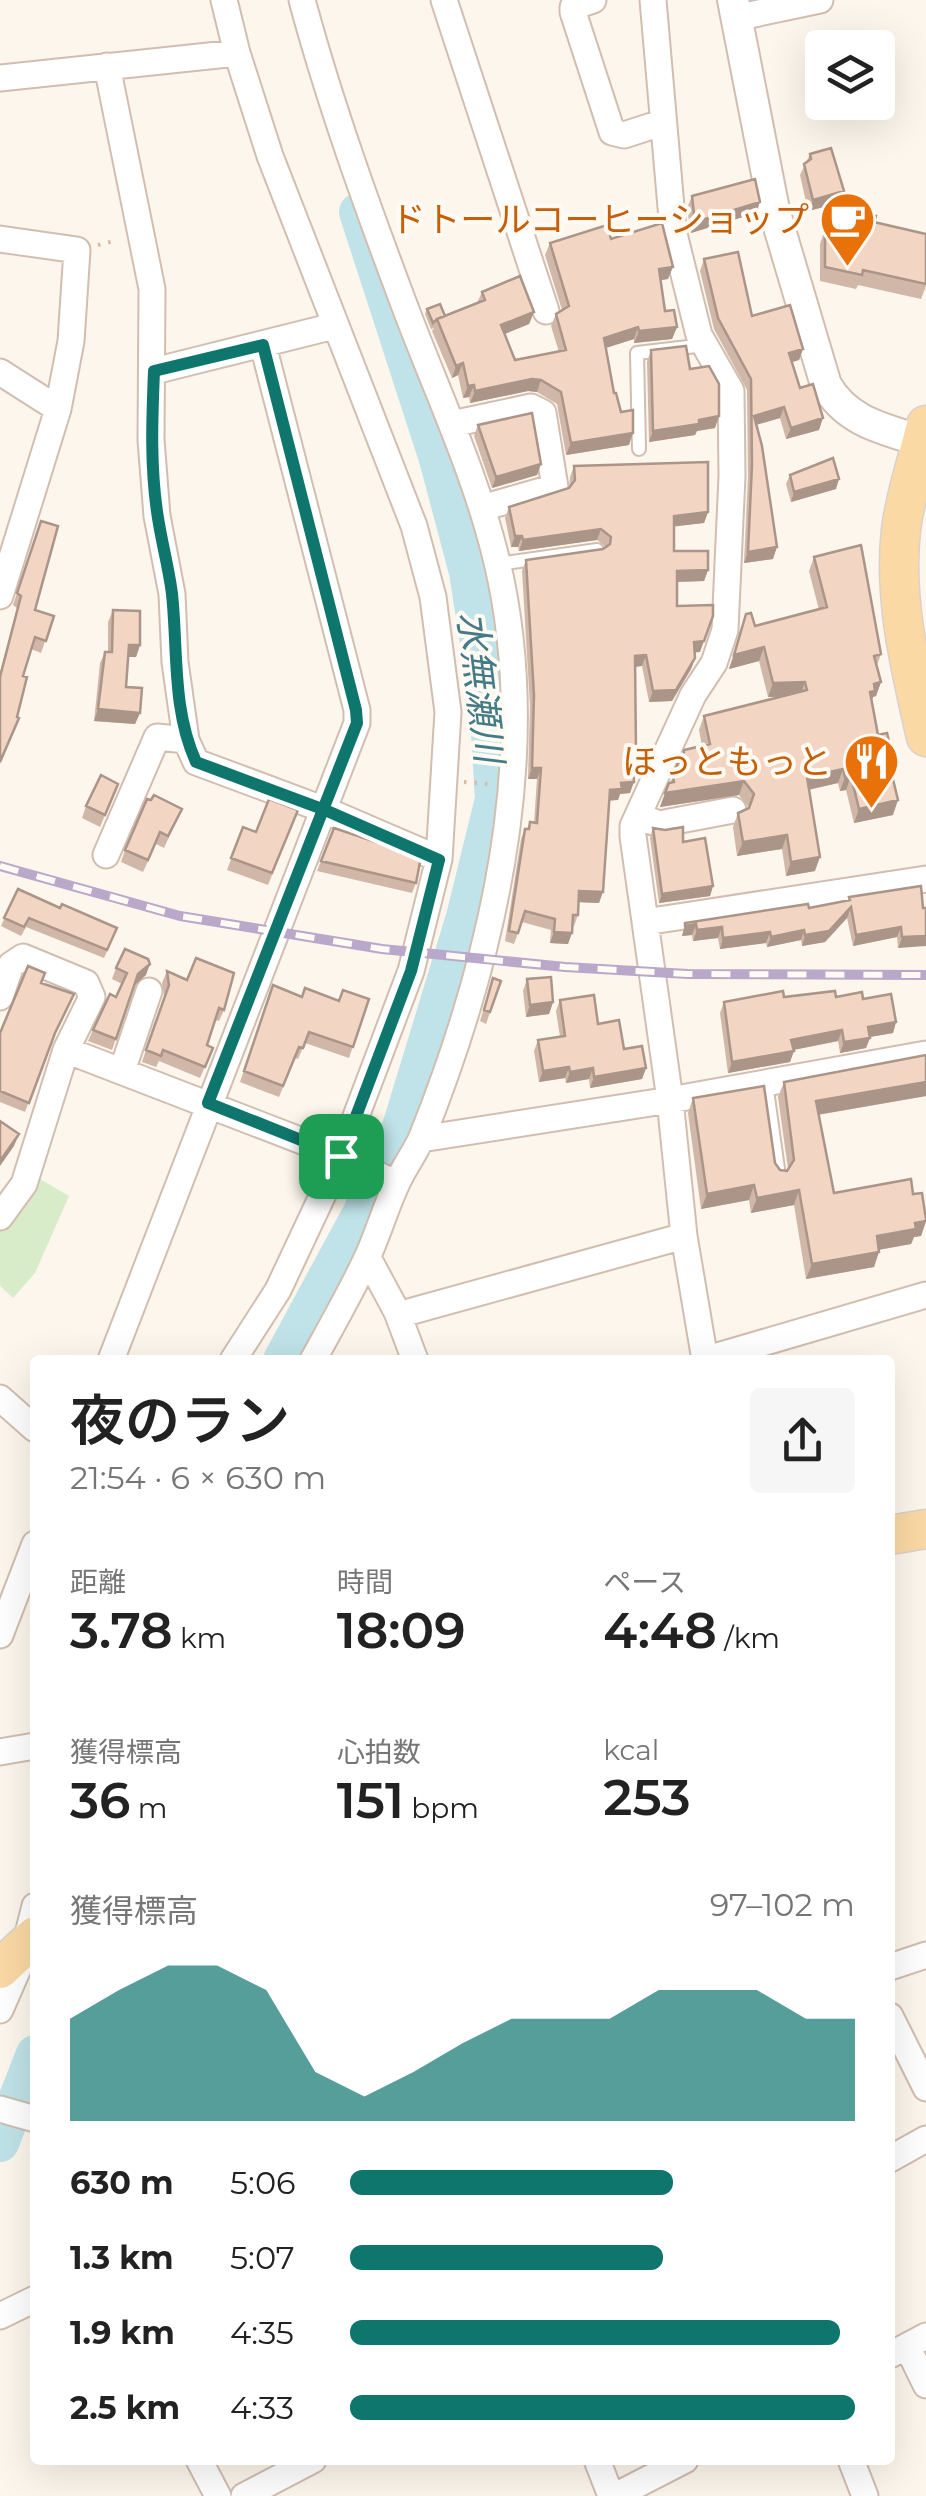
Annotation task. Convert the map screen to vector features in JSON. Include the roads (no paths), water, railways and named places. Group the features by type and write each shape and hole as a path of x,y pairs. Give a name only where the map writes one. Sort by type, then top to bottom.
{"main road":[{"path":"924,433 914,530 901,595 909,664 926,737"},
{"path":"895,1534 926,1528"}],"street":[{"path":"224,0 270,156 414,526 433,598 448,712 439,860 411,971 341,1156 278,1290 236,1355"},
{"path":"302,0 350,156 482,508 498,564 514,656 514,785 509,829 468,999 421,1140 396,1184 368,1258 316,1355"},
{"path":"444,0 546,311"},
{"path":"593,0 573,7 572,12 612,132 624,135 661,123"},
{"path":"654,0 661,123 673,230 699,335 731,391 732,476 725,630 714,664 693,695 638,816 633,836 670,1100 684,1236 704,1355"},
{"path":"820,0 734,9 774,210 826,386 835,401 860,420 924,433"},
{"path":"0,78 237,53"},
{"path":"107,66 152,289 151,440 157,516 172,594 174,662 186,740 196,762 325,810 439,860"},
{"path":"0,238 77,250 71,340 58,409 9,528 0,596"},
{"path":"154,371 334,326"},
{"path":"113,1355 357,723 263,345"},
{"path":"0,372 58,409"},
{"path":"452,424 531,407 543,413 556,488 482,508"},
{"path":"106,855 157,737 186,740"},
{"path":"638,816 659,824 734,810"},
{"path":"645,922 926,879"},
{"path":"0,997 11,965 23,957 86,983 92,997 66,1050 24,1184 0,1217"},
{"path":"122,1071 149,991"},
{"path":"66,1050 341,1156 396,1184"},
{"path":"421,1140 926,1054"},
{"path":"398,1315 684,1236"},
{"path":"368,1258 414,1355"},
{"path":"722,1355 926,1295"},
{"path":"0,1398 30,1425"},
{"path":"0,1635 30,1557"},
{"path":"0,1752 30,1747"},
{"path":"0,2010 30,1921"},
{"path":"895,1966 926,1955"},
{"path":"895,2026 926,2088"},
{"path":"0,2110 30,2118"},
{"path":"895,2155 926,2138"},
{"path":"0,2316 30,2301"},
{"path":"908,2346 926,2385"},
{"path":"202,2465 218,2496"},
{"path":"244,2496 303,2465"},
{"path":"598,2465 614,2496 676,2465"},
{"path":"853,2465 865,2496"}],"lane":[{"path":"638,449 637,352 705,346"},
{"path":"498,564 597,550"},
{"path":"766,1083 779,1176"}],"waterway":[{"name":"水無瀬川","path":"285,1355 362,1212 401,1127 465,917 494,799 488,700 468,572 438,459 358,212"},
{"name":"水無瀬川","path":"0,2143 30,2067"}],"railway":[{"path":"0,866 180,916 382,949 565,967 688,974 926,975"}],"place":[{"name":"ドトールコーヒーショップ","path":"848,268"},
{"name":"ほっともっと","path":"871,810"}]}
